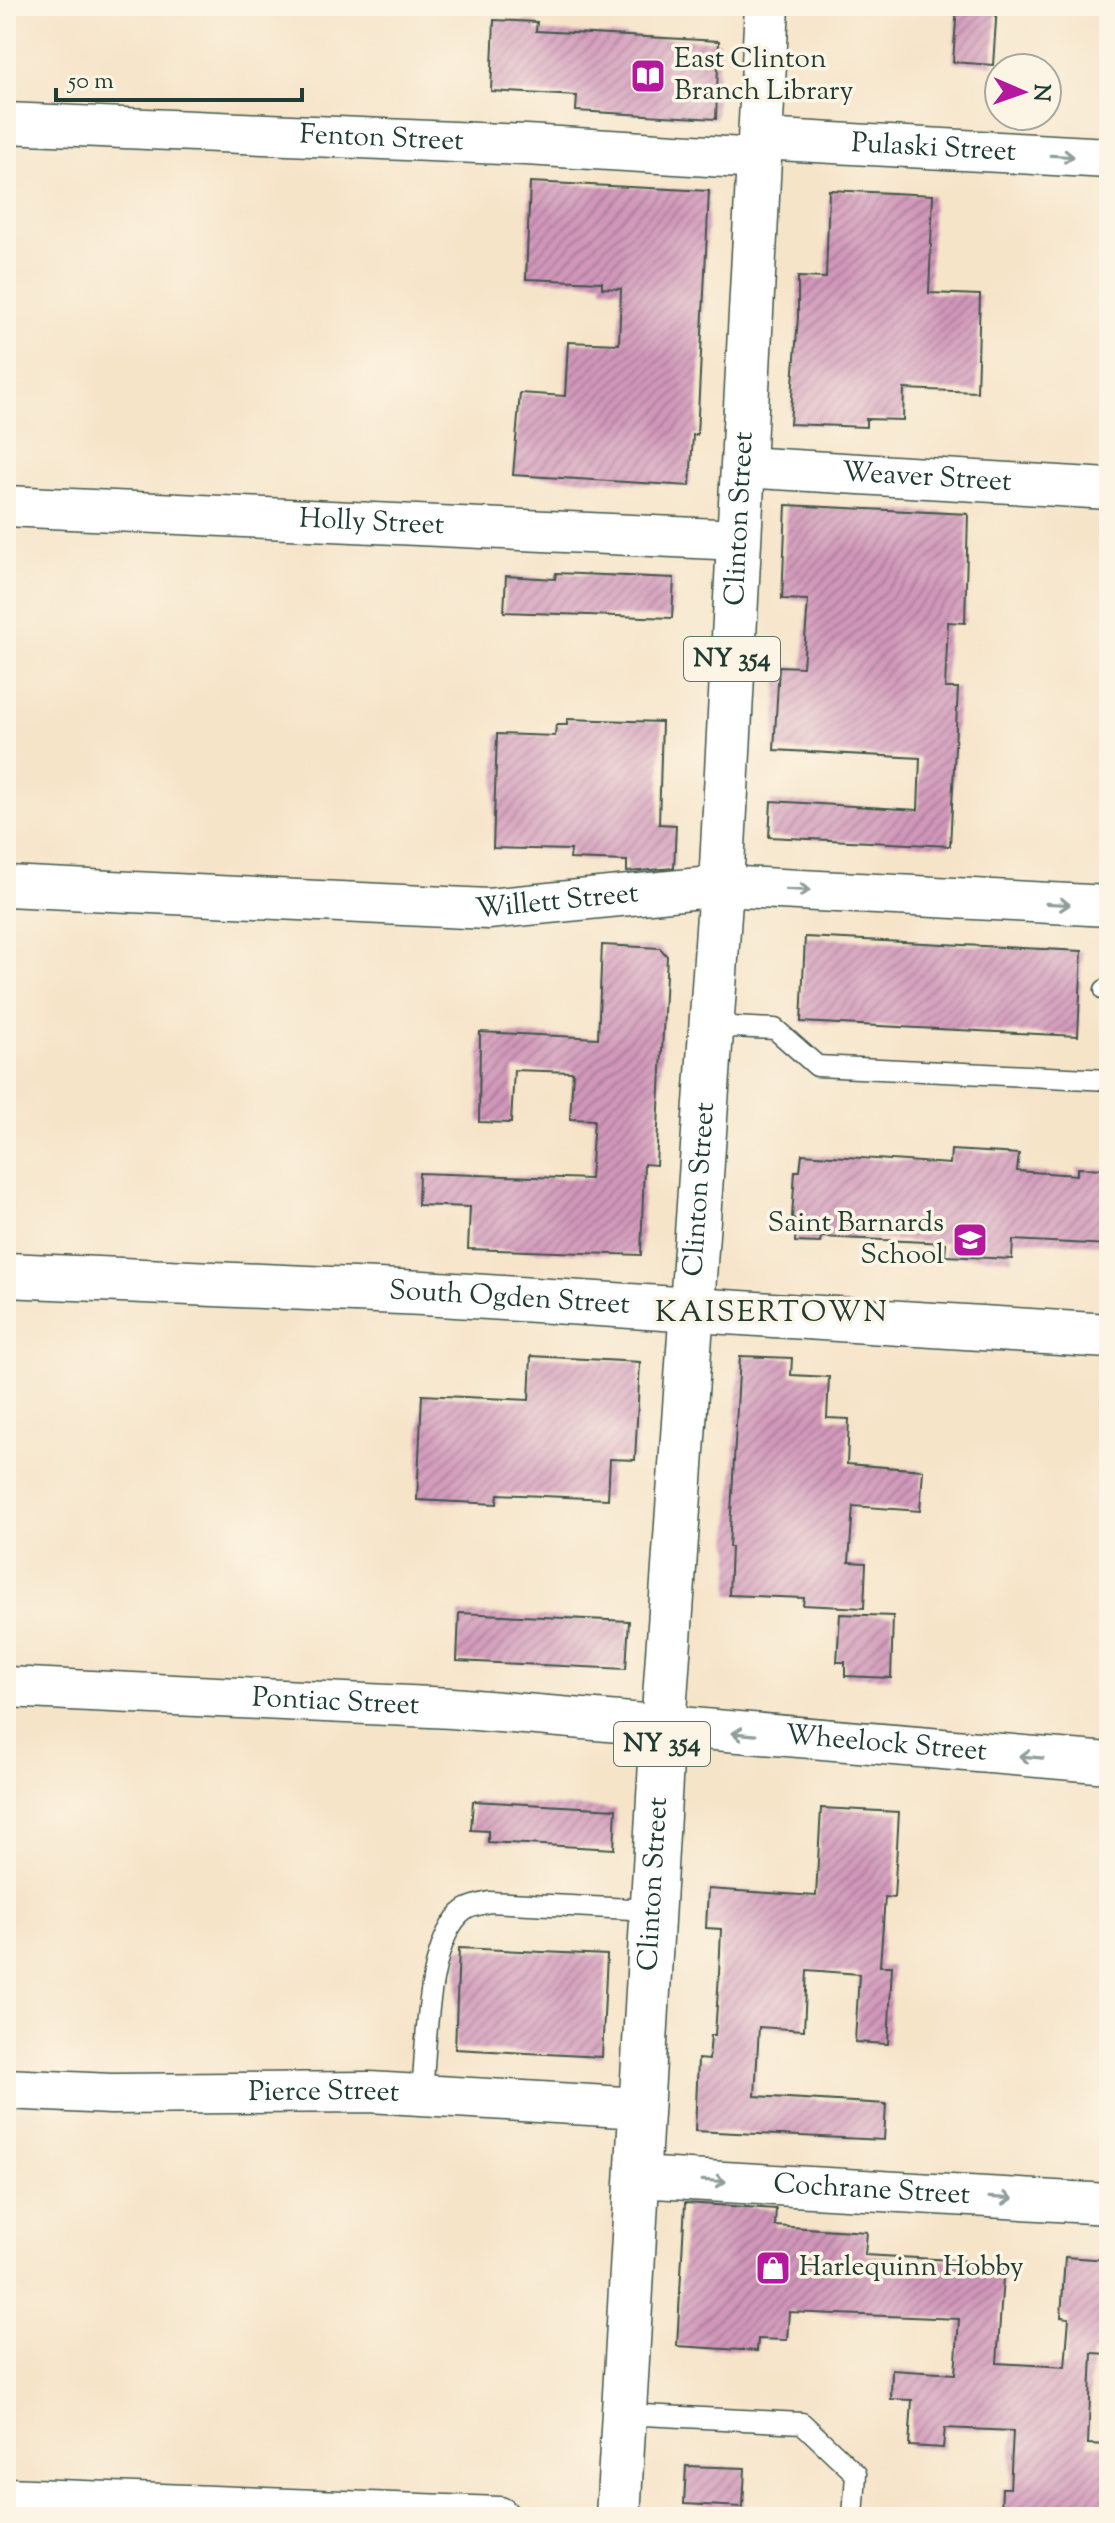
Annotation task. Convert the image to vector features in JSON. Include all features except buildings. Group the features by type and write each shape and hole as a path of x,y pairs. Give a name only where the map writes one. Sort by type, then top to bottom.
{"main road":[{"name":"Clinton Street","path":"618,2517 663,1727 721,886 767,6"},
{"name":"South Ogden Street","path":"6,1275 423,1293 1109,1336"}],"street":[{"name":"Fenton Street","path":"6,123 526,145 760,149"},
{"name":"Pulaski Street","path":"760,149 1109,158"},
{"name":"Weaver Street","path":"743,467 1109,489"},
{"name":"Holly Street","path":"6,506 739,540"},
{"name":"Willett Street","path":"6,886 488,909 721,886 1109,906"},
{"name":"Pontiac Street","path":"6,1687 452,1708 663,1727"},
{"name":"Wheelock Street","path":"663,1727 1109,1763"},
{"name":"Pierce Street","path":"6,2089 111,2094 369,2092 641,2108"},
{"name":"Cochrane Street","path":"636,2177 1109,2204"},
{"path":"6,2498 499,2517"}],"lane":[{"path":"711,1026 775,1029 817,1066 1109,1080"},
{"path":"422,2096 433,1972 447,1932 465,1910 489,1902 652,1910"},
{"path":"623,2414 802,2423 856,2474 853,2517"}],"place":[{"name":"East Clinton Branch Library","path":"648,76"},
{"name":"Saint Barnards School","path":"970,1240"},
{"name":"Harlequinn Hobby","path":"773,2268"}],"district":[{"name":"KAISERTOWN","path":"772,1313"}]}
